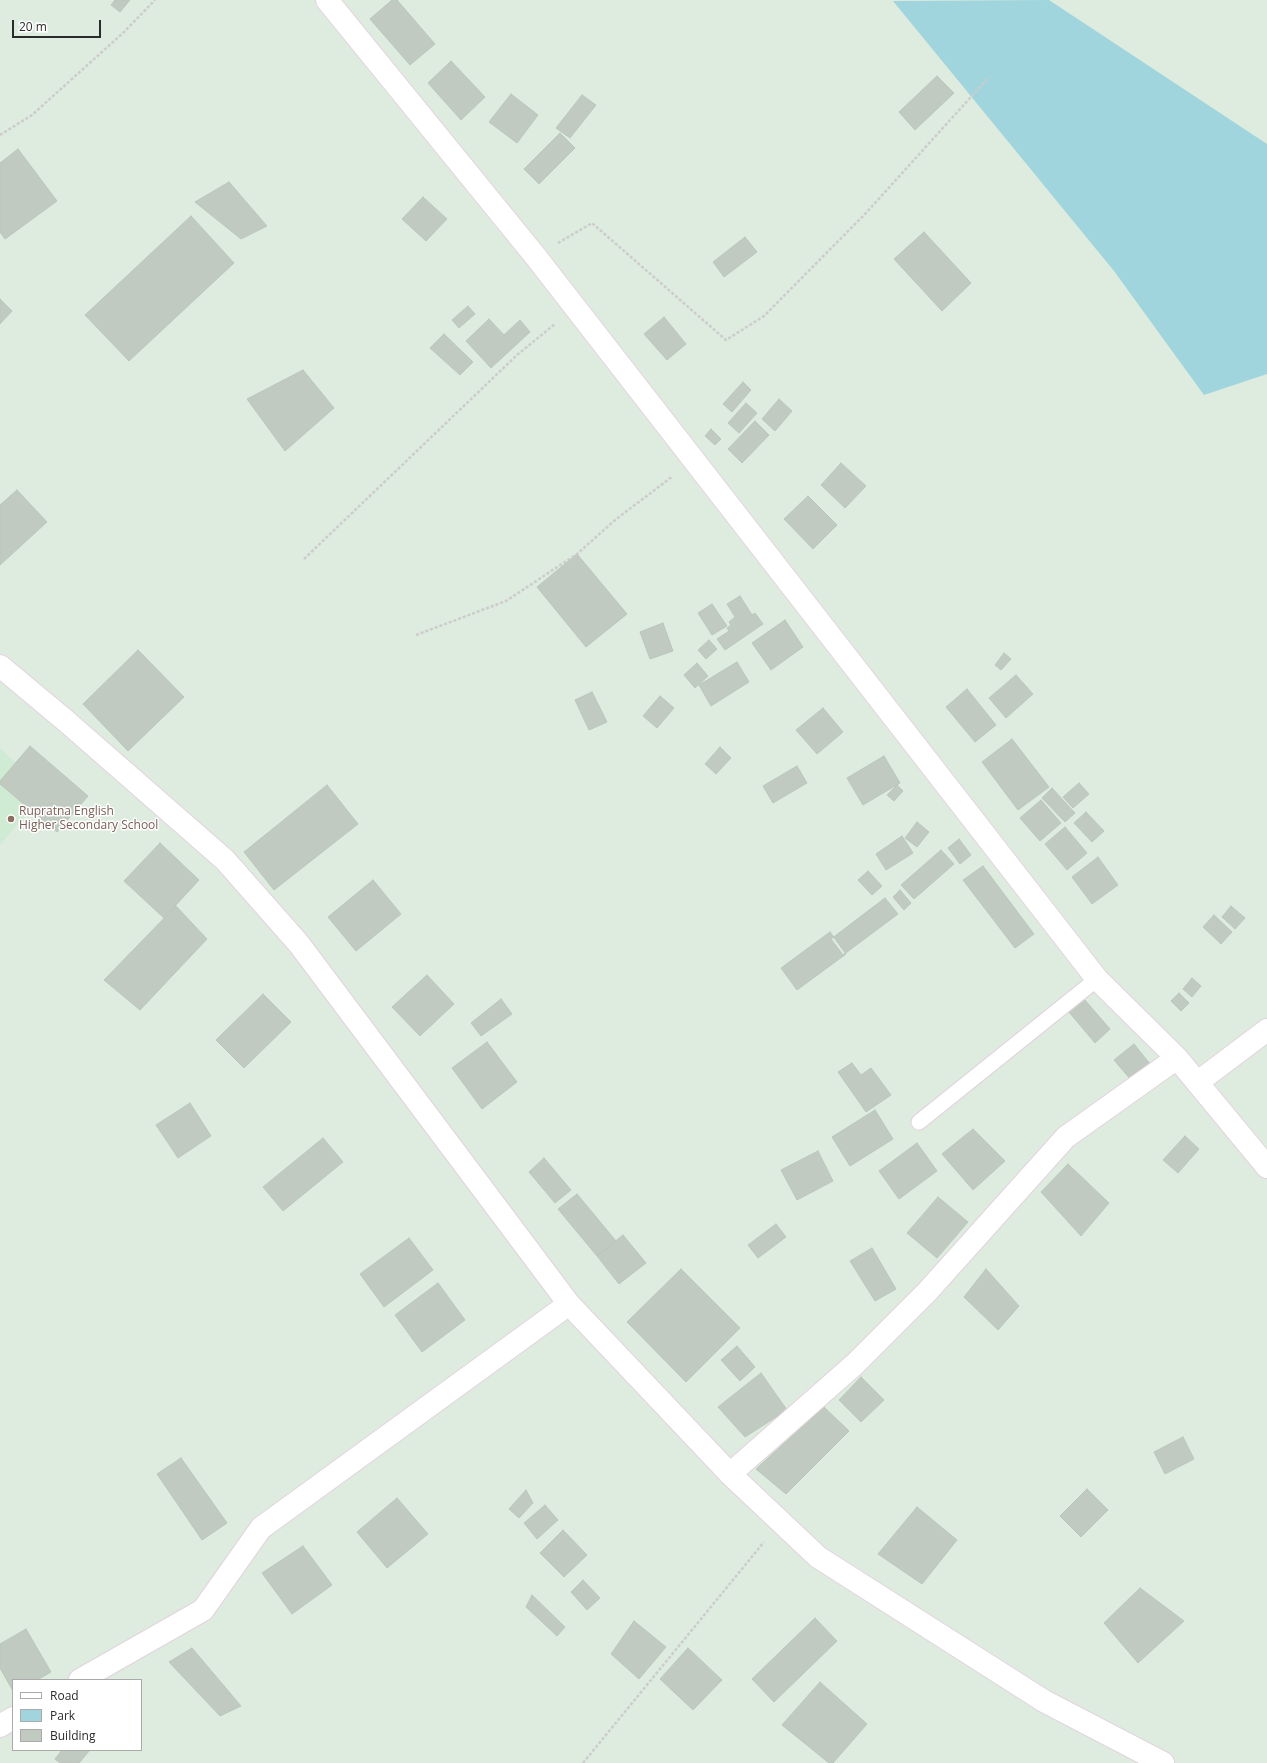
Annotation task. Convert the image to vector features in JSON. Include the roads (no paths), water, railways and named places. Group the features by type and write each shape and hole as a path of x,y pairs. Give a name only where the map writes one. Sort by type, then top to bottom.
{"street":[{"path":"327,0 536,257 1097,979 1177,1058 1267,1168"},
{"path":"0,666 66,721 225,860 298,944 569,1304 730,1474 818,1557 1044,1701 1163,1763"},
{"path":"1198,1082 1267,1030"},
{"path":"730,1474 861,1359 927,1292 1066,1137 1177,1058"},
{"path":"82,1679 203,1610 261,1528 569,1304"},
{"path":"0,1726 12,1719"}],"lane":[{"path":"919,1122 1097,979"}],"place":[{"name":"Rupratna English Higher Secondary School","path":"11,819"}]}
